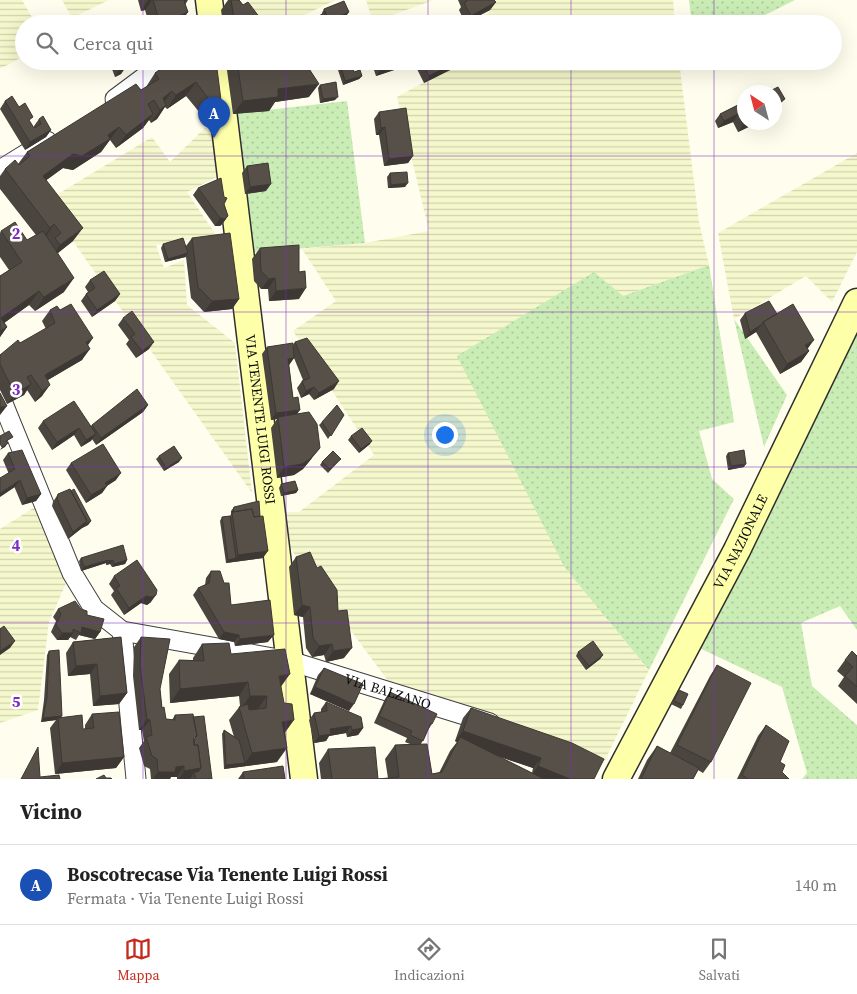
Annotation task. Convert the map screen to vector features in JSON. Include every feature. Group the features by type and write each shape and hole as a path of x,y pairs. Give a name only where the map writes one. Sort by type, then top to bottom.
{"street":[{"path":"209,0 211,15"},
{"path":"100,108 153,70"},
{"name":"VIA TENENTE LUIGI ROSSI","path":"218,70 304,779"},
{"path":"0,170 59,133"},
{"name":"VIA NAZIONALE","path":"606,774 737,550 857,302"},
{"name":"VIA BALZANO","path":"0,396 72,573 94,609 122,631 290,661 510,730"},
{"path":"122,631 136,779"},
{"path":"606,774 612,779"}],"green space":[{"path":"0,0 22,0 31,15 15,15 15,61 0,69"},
{"path":"62,0 109,0 78,15 70,15"},
{"path":"248,0 336,0 304,15 256,15"},
{"path":"366,0 434,0 392,15 371,15"},
{"path":"484,0 673,0 674,15 485,15 489,13"},
{"path":"689,0 795,0 765,15 691,15"},
{"path":"446,70 680,70 699,222 709,265 623,296 565,568 649,670 603,764 518,723 391,685 284,540 280,512 299,512 374,455 293,331 336,301 302,249 365,243 429,231 397,97"},
{"path":"347,101 365,243 249,253 233,114"},
{"path":"205,128 217,136 217,177 187,192 216,235 156,245 164,268 184,260 187,305 235,343 252,493 45,202 152,137 170,162"},
{"path":"857,153 857,252 832,302 806,276 734,319 718,233"},
{"path":"709,265 734,422 699,431 712,479 734,499 649,670 565,568 457,356 594,272 623,296"},
{"path":"734,319 787,395 764,447"},
{"path":"857,325 857,630 840,606 801,623 812,686 857,725 857,779 802,779 807,773 782,687 697,647"},
{"path":"38,505 67,581 49,622 38,710 0,723 0,529"}],"building":[{"path":"153,0 187,0 184,1 188,12 181,15 157,15"},
{"path":"231,0 239,0 243,5 248,2 258,15 234,15"},
{"path":"494,0 496,2 470,15 464,3 467,1"},
{"path":"344,1 349,12 342,15 326,15 324,9"},
{"path":"159,70 217,70 221,100 214,106 196,82 176,95 172,91 163,98 166,105 160,110 154,100 148,104 153,114 126,135 119,127 108,135 110,139 82,156 73,154 43,176 83,228 60,245 55,238 61,233 54,224 50,228 5,169 15,160 19,165 30,156 27,152 136,84 141,90 159,79 155,73"},
{"path":"238,70 310,70 319,84 278,89 278,97 243,101"},
{"path":"342,70 353,70 354,72 360,70 362,76 345,81"},
{"path":"426,70 441,70 429,76"},
{"path":"336,82 338,97 323,99 320,85"},
{"path":"12,96 19,107 25,103 33,117 29,120 34,128 41,124 39,119 43,116 51,130 30,142 5,101"},
{"path":"737,106 737,114 724,121 720,114"},
{"path":"406,108 413,156 389,159 385,127 381,128 379,112"},
{"path":"268,163 271,184 250,187 247,166"},
{"path":"407,172 408,183 391,185 390,173"},
{"path":"221,178 224,197 227,198 224,204 228,216 225,219 220,218 198,188"},
{"path":"15,222 27,240 43,231 74,278 44,297 39,291 1,318 7,327 0,331 0,276 22,262 1,231"},
{"path":"230,233 239,299 212,301 198,287 192,238"},
{"path":"183,238 188,253 168,259 163,244"},
{"path":"299,245 299,272 305,271 306,288 276,291 275,278 269,279 261,271 260,248"},
{"path":"104,271 120,294 97,310 86,294 95,288 90,280"},
{"path":"769,301 777,314 750,332 745,313"},
{"path":"71,304 93,338 86,342 90,349 45,375 50,385 42,391 31,375 27,377 31,384 15,394 0,364 0,355 18,340 20,343 55,323 50,310 57,306 60,310"},
{"path":"793,304 814,340 805,345 809,351 787,364 763,322"},
{"path":"132,311 154,342 142,351 131,337 135,334 123,318"},
{"path":"307,338 339,381 319,393 314,387 306,391 302,381 310,378 295,342"},
{"path":"293,343 294,358 288,359 293,398 298,397 300,410 276,413 267,347"},
{"path":"137,389 148,405 101,438 92,425"},
{"path":"0,393 7,406 0,407"},
{"path":"74,401 96,434 86,440 79,428 57,442 43,421"},
{"path":"337,405 344,415 331,436 322,422"},
{"path":"309,412 317,424 320,448 310,459 302,464 284,467 278,417"},
{"path":"362,428 372,441 361,449 351,436"},
{"path":"9,431 13,437 6,441 8,443 2,447 0,436"},
{"path":"103,444 121,473 105,483 107,486 91,495 71,463"},
{"path":"174,446 182,458 166,468 159,456"},
{"path":"22,450 41,494 27,498 20,480 0,493 0,478 15,469 8,453"},
{"path":"744,450 746,464 731,466 728,453"},
{"path":"333,451 341,459 330,469 322,462"},
{"path":"295,481 298,490 284,493 281,484"},
{"path":"70,489 87,521 73,532 57,499 58,494"},
{"path":"74,489 91,521 84,525 87,521 71,491"},
{"path":"259,501 260,516 254,517 252,509 233,512 234,507"},
{"path":"252,509 254,517 263,516 268,551 238,555 232,512"},
{"path":"230,516 236,558 228,560 222,517"},
{"path":"123,545 127,560 114,564 113,560 109,560 84,567 81,558"},
{"path":"310,552 317,568 321,566 337,590 338,611 347,610 352,648 333,651 332,644 319,646 313,638 310,607 302,605 296,557"},
{"path":"137,560 157,590 156,595 152,597 146,596 129,608 116,588 120,586 114,576"},
{"path":"211,571 220,571 224,583 229,583 231,605 270,600 274,635 240,639 239,635 224,632 198,588 209,583"},
{"path":"75,601 81,609 87,611 87,615 104,619 100,632 82,627 81,633 73,629 73,633 62,633 56,625 61,614 58,609"},
{"path":"4,626 15,641 0,651 0,629"},
{"path":"121,637 127,693 100,696 97,664 76,666 73,642"},
{"path":"141,637 170,639 160,689 162,708 164,707 166,719 175,720 175,715 193,714 197,736 194,737 194,745 198,745 201,768 184,771 184,766 176,767 175,772 158,772 157,759 152,756 146,737 152,735 150,720 147,719 140,666"},
{"path":"593,641 603,655 589,666 578,652"},
{"path":"229,643 231,654 285,649 290,674 279,676 284,703 292,704 294,720 282,722 287,748 252,753 239,707 248,704 249,710 266,708 267,696 250,696 248,682 180,689 179,660 204,661 202,644"},
{"path":"59,650 62,716 43,718 47,697 49,651"},
{"path":"852,651 857,656 857,687 845,676 853,667 845,660"},
{"path":"717,665 751,683 711,762 677,745"},
{"path":"324,668 363,684 354,704 315,687"},
{"path":"679,690 688,694 683,705 674,701"},
{"path":"390,692 437,714 423,741 410,735 412,731 379,716"},
{"path":"326,702 361,717 363,728 352,730 351,726 330,729 331,734 319,736 314,713 327,711"},
{"path":"471,708 572,743 604,759 594,779 570,779 538,766 541,758 463,731"},
{"path":"119,712 124,757 62,763 58,718 82,715 83,729 94,728 92,714"},
{"path":"204,716 212,779 196,779 194,772 198,772 201,768 198,745 194,745 194,739 197,736 193,717"},
{"path":"766,725 789,741 780,762 785,765 782,772 789,779 748,779 742,775"},
{"path":"224,730 239,740 245,763 226,765"},
{"path":"460,737 544,779 378,779 399,777 395,745 427,744 432,774 442,772"},
{"path":"657,746 699,768 693,779 641,779"},
{"path":"38,747 40,777 59,775 60,779 21,779"},
{"path":"375,747 378,779 332,779 328,749"},
{"path":"283,766 285,779 244,779 243,772"},
{"path":"104,775 106,778 112,779 96,779"}],"place":[{"name":"Boscotrecase Via Tenente Luigi Rossi","path":"214,138"}]}
